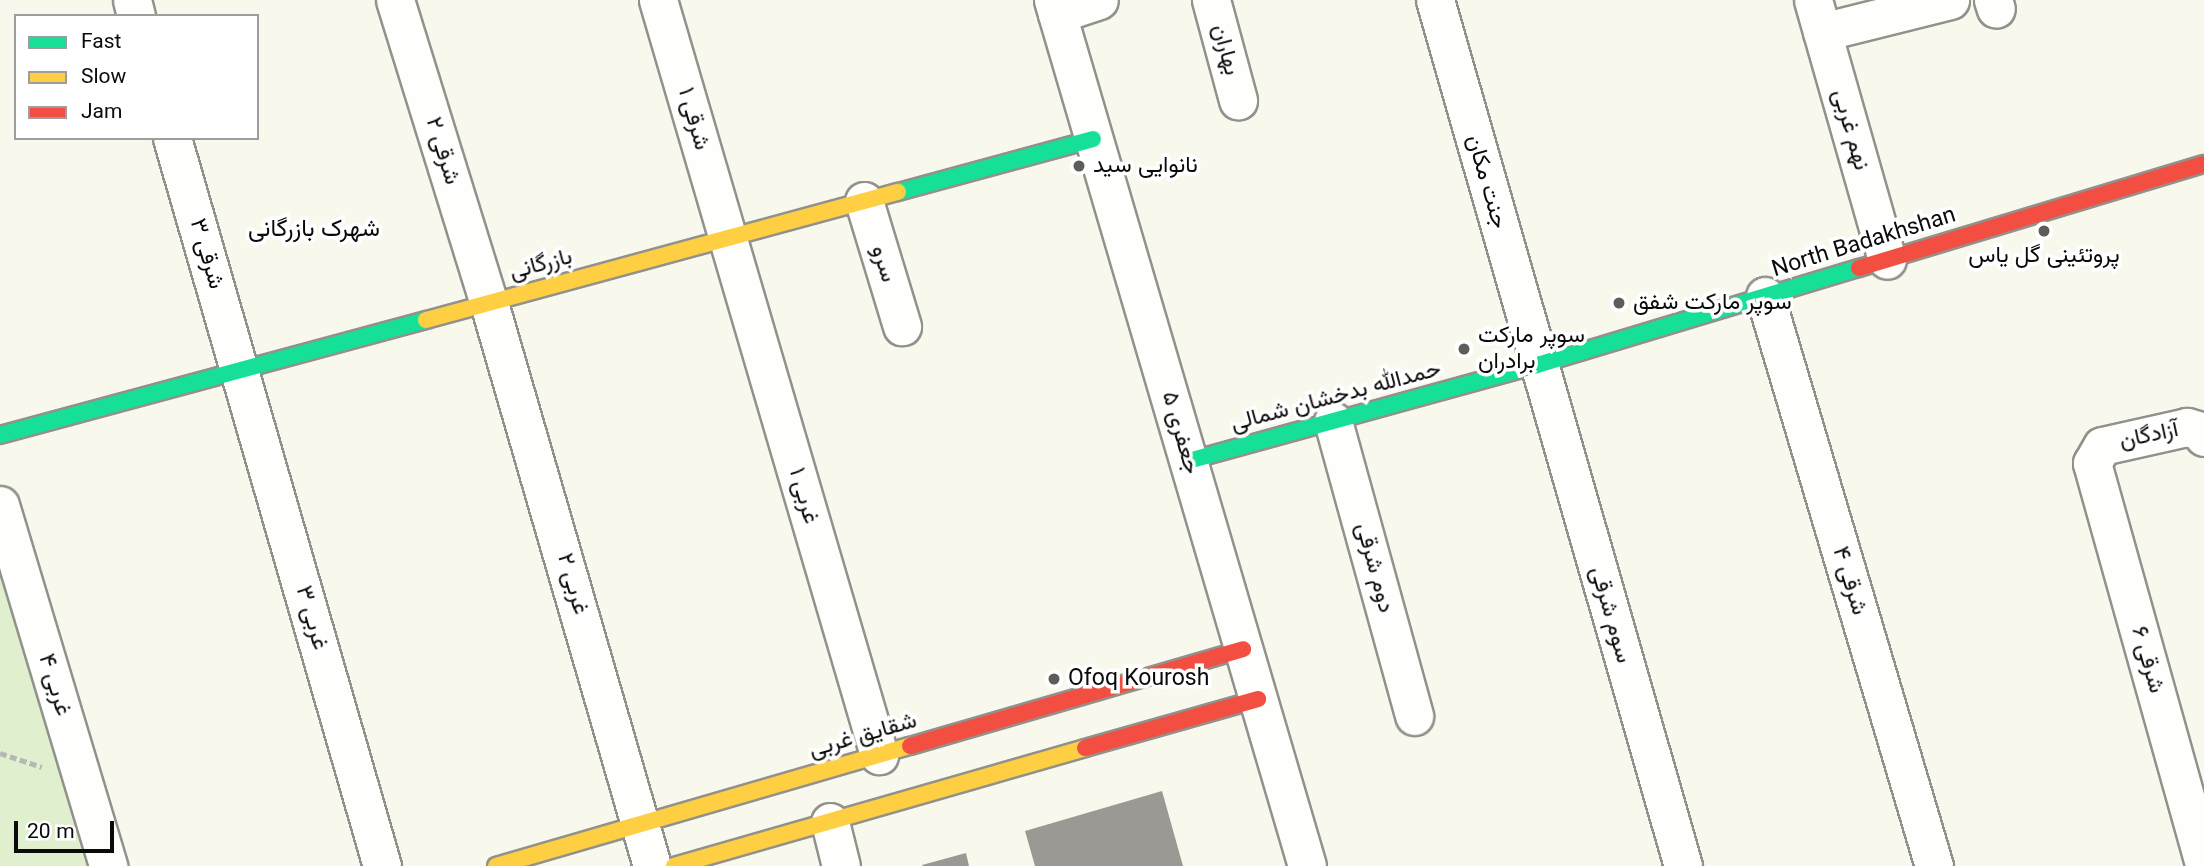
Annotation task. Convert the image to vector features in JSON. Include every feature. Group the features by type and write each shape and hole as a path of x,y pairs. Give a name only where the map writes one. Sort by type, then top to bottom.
{"street":[{"name":"۲ شرقی","path":"395,0 489,303"},
{"name":"۱ شرقی","path":"658,0 728,238"},
{"path":"1055,7 1099,0"},
{"name":"بهاران","path":"1211,0 1238,100"},
{"name":"جنت مکان","path":"1435,0 1536,365"},
{"path":"1818,16 1950,0"},
{"name":"جعفری ۵","path":"1055,7 1307,866"},
{"name":"نهم غربی","path":"1818,16 1887,260"},
{"name":"بازرگانی","path":"0,435 1093,139"},
{"name":"۳ شرقی","path":"173,140 239,370"},
{"name":"North Badakhshan","path":"1536,365 2204,164"},
{"name":"سرو","path":"864,201 902,326"},
{"name":"۱ غربی","path":"728,238 878,755"},
{"name":"۴ شرقی","path":"1765,296 1934,866"},
{"name":"۲ غربی","path":"489,303 643,823 652,866"},
{"name":"حمدالله بدخشان شمالی","path":"1188,461 1536,365"},
{"name":"سوم شرقی","path":"1536,365 1683,866"},
{"name":"۳ غربی","path":"239,370 382,866"},
{"name":"دوم شرقی","path":"1333,421 1414,716"},
{"name":"آزادگان","path":"2094,455 2102,446 2188,427 2201,431 2204,437"},
{"name":"۶ شرقی","path":"2094,455 2092,463 2204,865"},
{"name":"۴ غربی","path":"0,505 108,866"},
{"name":"شقایق غربی","path":"496,866 1243,649"},
{"path":"674,866 1258,699"},
{"path":"830,822 841,866"}],"green space":[{"path":"0,559 90,866 0,866"}],"building":[{"path":"1162,791 1183,866 1035,866 1025,831"},
{"path":"966,853 969,866 922,865"}],"traffic: fast":[{"path":"898,192 1093,139"},
{"path":"1188,461 1537,365 1859,268"},
{"path":"0,435 426,320"}],"traffic: slow":[{"path":"426,320 898,192"},
{"path":"496,866 910,746"},
{"path":"674,866 1085,748"}],"traffic: jam":[{"path":"1859,268 2204,164"},
{"path":"910,746 1243,649"},
{"path":"1085,748 1258,699"}],"place":[{"name":"نانوایی سید","path":"1079,166"},
{"name":"پروتئینی گل یاس","path":"2044,231"},
{"name":"سوپر مارکت شفق","path":"1619,303"},
{"name":"سوپر مارکت برادران","path":"1464,349"},
{"name":"Ofoq Kourosh","path":"1054,679"}],"district":[{"name":"شهرک بازرگانی","path":"314,231"}]}
